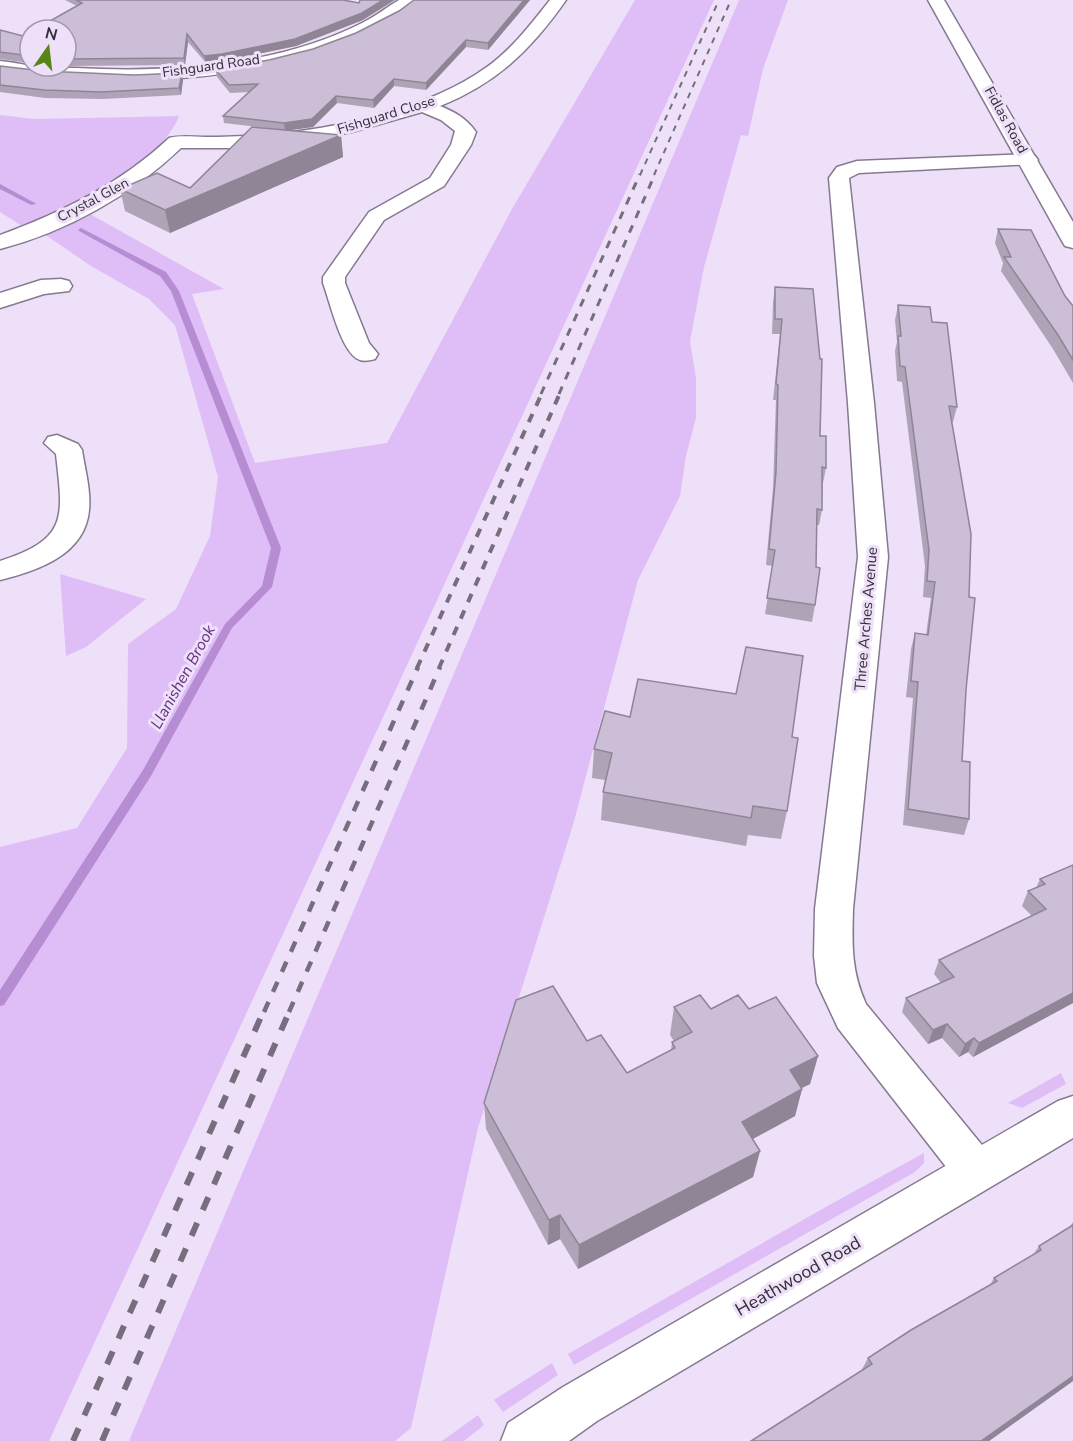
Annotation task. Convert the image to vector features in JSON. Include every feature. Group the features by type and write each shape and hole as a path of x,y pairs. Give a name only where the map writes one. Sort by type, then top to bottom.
{"street":[{"name":"Fishguard Road","path":"0,66 44,72 112,75 224,67 292,53 342,38 375,23 410,0"},
{"name":"Fishguard Close","path":"176,142 237,144 294,138 354,127 423,106 471,85 502,64 522,44 558,0"},
{"name":"Fidlas Road","path":"936,0 1073,241"},
{"path":"366,354 358,346 334,283 334,276 371,220 384,210 437,182 461,145 466,132 463,126 448,116 423,106"},
{"name":"Crystal Glen","path":"0,242 61,218 114,191 151,165 176,142"},
{"name":"Three Arches Avenue","path":"976,1171 852,1016 837,982 833,956 834,909 873,557 861,403 839,178 844,171 857,167 1028,160"},
{"path":"0,300 40,287 61,286"},
{"path":"0,571 44,555 66,534 72,523 75,512 69,450 57,443"},
{"name":"Heathwood Road","path":"526,1441 580,1404 1073,1115"}],"shaded area":[{"path":"635,0 714,0 49,1441 0,1441 0,847 77,828 127,748 128,644 176,609 210,536 218,477 175,325 149,299 91,266 44,234 90,214 224,289 192,294 255,463 387,443 512,209"},
{"path":"739,0 788,0 763,69 748,136 741,135 704,267 690,341 696,378 696,418 686,456 680,496 638,580 573,825 478,1128 411,1428 395,1441 129,1441"},
{"path":"0,115 34,119 179,116 169,134 153,152 133,168 87,196 22,226 0,212"},
{"path":"60,574 146,599 86,647 66,656"},
{"path":"1061,1073 1066,1084 1022,1108 1008,1103"},
{"path":"924,1153 924,1163 915,1172 574,1365 568,1354"},
{"path":"552,1363 558,1375 503,1412 494,1400"},
{"path":"478,1415 484,1425 464,1441 442,1441"}],"building":[{"path":"76,0 343,0 359,3 360,0 383,0 362,13 295,39 222,54 204,56 187,34 184,58 78,59 78,18 55,18 82,3"},
{"path":"414,0 524,0 488,43 466,40 426,83 394,79 373,100 336,96 312,119 284,123 223,116 258,84 229,85 215,69 269,60 313,49 356,33 399,11"},
{"path":"0,30 18,35 18,54 0,52"},
{"path":"0,66 18,68 18,78 78,78 78,73 134,75 182,73 179,88 101,92 44,90 0,85"},
{"path":"252,127 341,135 165,210 120,189 157,173 190,188"},
{"path":"998,229 1031,230 1065,296 1073,306 1073,360 1004,257 1011,257"},
{"path":"775,287 813,289 820,359 822,359 820,436 826,436 826,468 822,467 822,510 817,509 816,567 820,568 815,605 767,598 775,550 769,549 776,472 778,385 776,384 782,319 775,319"},
{"path":"898,305 930,307 932,322 947,323 957,407 949,406 971,534 969,597 975,598 962,761 970,762 969,819 908,809 918,682 911,681 915,633 928,635 935,582 927,581 929,550 905,367 900,366 898,336 901,336"},
{"path":"746,647 803,656 792,737 798,738 787,811 753,806 751,818 603,792 612,753 594,749 605,711 630,717 638,679 736,694"},
{"path":"1073,865 1073,993 979,1043 974,1038 965,1044 947,1024 933,1030 906,998 954,977 939,960 1046,909 1028,891 1045,884 1040,879"},
{"path":"553,986 587,1041 601,1035 627,1073 675,1048 672,1042 692,1032 674,1007 700,995 711,1009 738,995 749,1009 776,997 818,1056 790,1070 802,1089 742,1122 760,1151 579,1245 560,1215 549,1220 484,1103 516,1000"},
{"path":"1073,1225 1073,1376 981,1441 751,1441 872,1364 868,1358 911,1330 997,1281 994,1278 1041,1250 1039,1246"}],"waterway":[{"name":"Llanishen Brook","path":"0,186 33,204"},
{"name":"Llanishen Brook","path":"0,1001 147,773 228,626 267,587 276,548 175,291 163,274 81,230"}],"railway":[{"path":"640,175 719,0"},
{"path":"654,175 731,0"},
{"path":"541,394 640,174"},
{"path":"559,394 655,174"},
{"path":"417,668 542,393"},
{"path":"439,668 560,393"},
{"path":"264,1012 418,667"},
{"path":"289,1012 440,667"},
{"path":"73,1441 264,1010"},
{"path":"102,1441 290,1010"}]}
